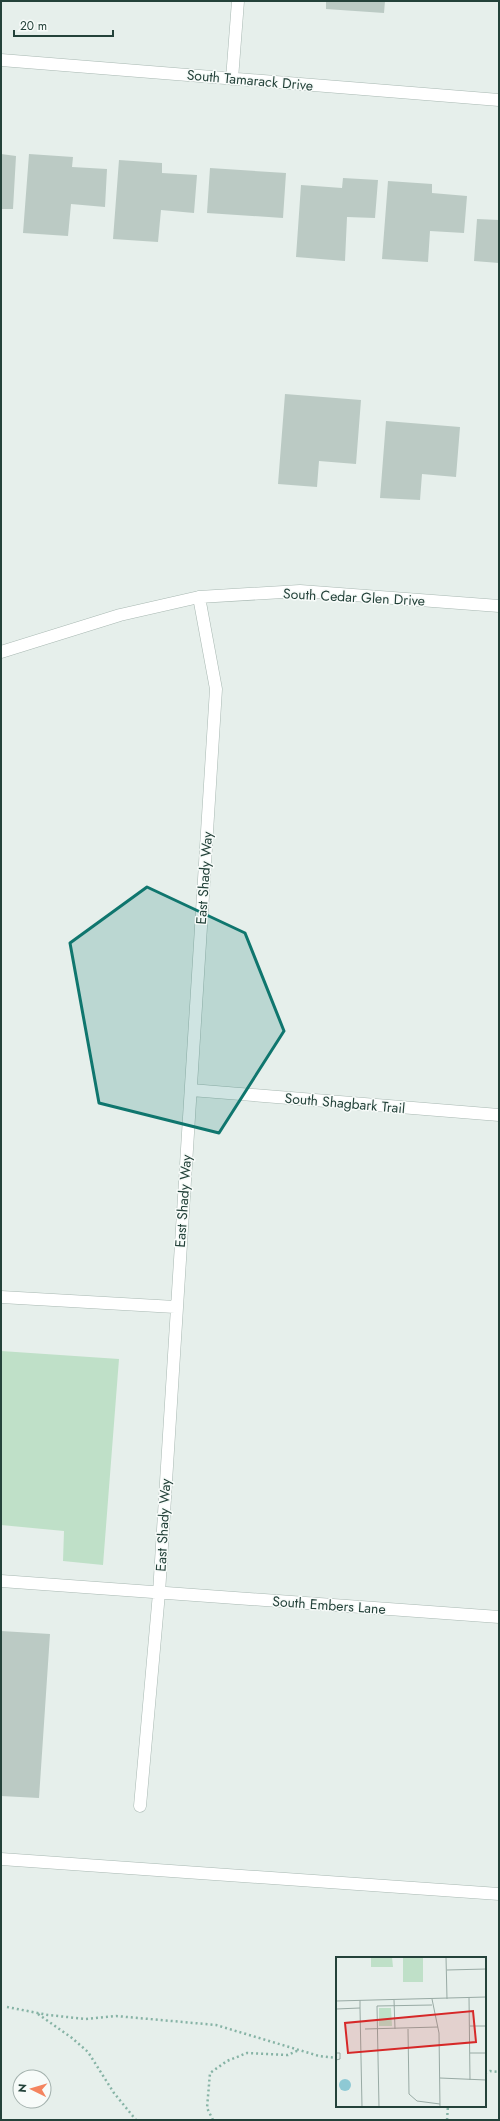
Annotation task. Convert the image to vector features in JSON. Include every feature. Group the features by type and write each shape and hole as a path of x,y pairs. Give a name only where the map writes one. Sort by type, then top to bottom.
{"street":[{"path":"232,79 238,1"},
{"name":"South Tamarack Drive","path":"1,60 499,100"},
{"name":"South Cedar Glen Drive","path":"1,652 120,616 199,597 300,591 499,606"},
{"name":"East Shady Way","path":"140,1806 159,1593 175,1307 216,689 199,597"},
{"name":"South Shagbark Trail","path":"190,1090 499,1116"},
{"path":"1,1297 175,1307"},
{"name":"South Embers Lane","path":"1,1581 499,1617"},
{"path":"1,1859 499,1894"}],"path":[{"path":"7,2007 36,2013 86,2019 116,2016 216,2025 319,2056 336,2058"},
{"path":"36,2013 72,2038 88,2052 114,2093 136,2120"},
{"path":"213,2120 207,2108 210,2073 227,2061 247,2053 288,2055 299,2050"},
{"path":"486,2073 499,2072"},
{"path":"447,2120 448,2107"}],"highlighted area":[{"path":"147,887 245,933 284,1031 219,1133 99,1103 70,943"}],"green space":[{"path":"1,1351 119,1359 103,1565 63,1561 64,1531 1,1525"}],"building":[{"path":"326,1 385,1 384,13 326,9"},
{"path":"1,154 16,156 13,209 1,209"},
{"path":"29,154 73,157 72,167 107,169 105,207 71,204 68,236 23,233"},
{"path":"119,160 162,163 162,173 197,175 194,213 161,210 158,242 113,239"},
{"path":"210,168 286,173 283,218 207,213"},
{"path":"343,178 378,180 375,218 347,217 345,261 296,257 301,185 342,188"},
{"path":"388,181 432,184 432,193 467,196 464,233 430,231 428,262 382,259"},
{"path":"477,219 499,220 499,263 474,261"},
{"path":"285,394 361,400 356,464 319,461 317,487 278,484"},
{"path":"386,421 460,427 456,477 422,474 420,500 380,498"},
{"path":"1,1631 50,1634 39,1798 1,1796"}]}
